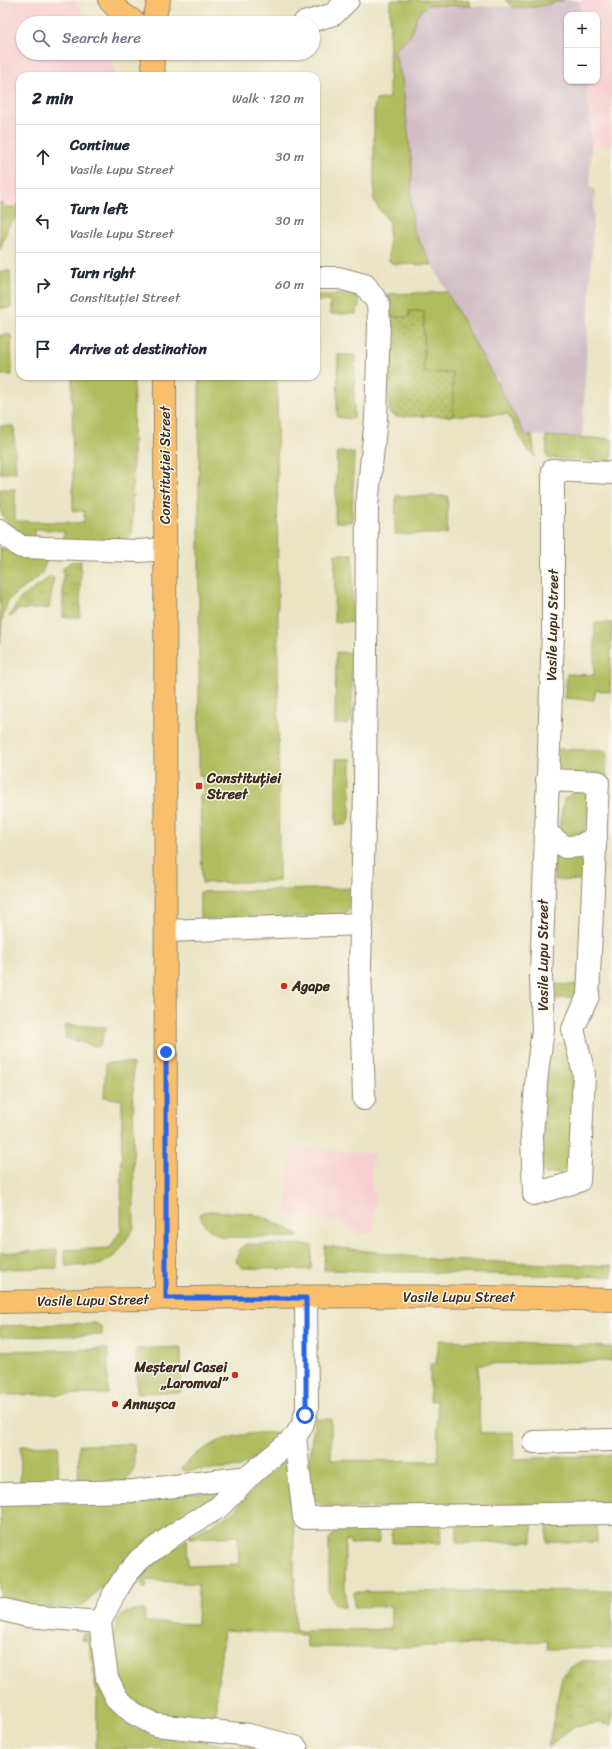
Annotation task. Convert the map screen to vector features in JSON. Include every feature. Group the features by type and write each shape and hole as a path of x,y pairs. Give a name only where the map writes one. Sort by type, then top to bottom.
{"main road":[{"path":"109,0 126,16"},
{"path":"155,16 159,0"},
{"path":"153,60 154,72"},
{"name":"Constituției Street","path":"166,380 166,1298"},
{"name":"Vasile Lupu Street","path":"0,1302 166,1298 528,1297 612,1300"}],"street":[{"path":"320,18 334,14 348,0"},
{"path":"320,278 339,278 364,285 378,303 379,324 376,418 367,506 366,770 360,1006 364,1099"},
{"name":"Vasile Lupu Street","path":"543,1030 573,1029 584,1074 579,1181 534,1194 532,1136 537,1073 543,1030 541,977 553,633 553,470 612,473"},
{"path":"0,531 21,547 139,551 166,549"},
{"path":"547,780 598,782 588,996 573,1029"},
{"path":"545,832 565,847 580,846 596,837"},
{"path":"166,931 362,924"},
{"path":"297,1749 295,1747 250,1735 156,1725 132,1713 117,1698 107,1678 100,1622 114,1594 126,1575 140,1559 179,1531 220,1507 248,1477 295,1437 302,1426 306,1410 306,1298"},
{"path":"295,1437 304,1518 612,1513"},
{"path":"534,1442 612,1440"},
{"path":"0,1494 134,1491 248,1477"},
{"path":"0,1608 28,1616 100,1622"}],"shaded area":[{"path":"0,0 73,0 85,16 16,16 16,60 111,60 115,72 16,72 16,206 5,207 0,203"},
{"path":"565,0 578,0 580,5 580,12 564,12 564,84 586,84 591,145 590,188 595,189 582,437 525,435 413,229 411,201 412,167 402,79 394,51 411,35 417,15 427,5 536,7"},
{"path":"578,0 612,0 612,147 591,145 586,84 600,84 600,12 580,12"},
{"path":"297,1148 373,1153 371,1185 375,1195 373,1233 359,1234 349,1228 345,1221 308,1219 308,1216 286,1214 290,1155"}],"green space":[{"path":"390,0 468,0 471,6 427,5 417,15 411,35 394,51 402,79 412,167 411,201 413,229 432,265 394,264 389,261 389,221 378,208 374,200 374,108 376,100 389,98"},
{"path":"505,0 565,0 536,7 512,7"},
{"path":"0,202 5,207 16,206 16,218 8,227 0,250"},
{"path":"0,271 10,271 11,308 0,308"},
{"path":"447,292 525,435 532,435 535,457 526,448 508,414 453,416 453,373 424,372 424,311 409,311 409,317 389,316 389,294"},
{"path":"352,294 358,297 359,305 356,314 330,314 330,301 320,301 320,295"},
{"path":"409,311 424,311 424,372 453,372 453,416 397,417 389,412 389,316 409,317"},
{"path":"0,335 11,335 12,375 0,375"},
{"path":"338,355 355,355 354,417 350,419 337,417"},
{"path":"72,380 134,380 131,536 125,540 64,541 64,531 35,529 35,540 30,539 13,529 2,514 0,509 0,489 15,489 15,521 84,523 84,511 73,511"},
{"path":"199,380 277,380 279,881 202,883 200,796 204,796 203,776 199,776"},
{"path":"0,426 14,426 16,473 0,473"},
{"path":"546,436 612,439 612,461 547,458"},
{"path":"337,452 354,452 352,522 335,522"},
{"path":"396,496 448,496 447,534 395,534"},
{"path":"0,547 11,553 48,556 41,575 8,600 2,621 0,644"},
{"path":"335,554 353,554 352,622 334,622"},
{"path":"81,561 80,617 63,617 63,568 71,562"},
{"path":"50,577 54,578 49,608 16,610 13,616 9,616 20,599"},
{"path":"595,623 612,623 610,692 596,690 594,700 565,698 567,674 594,675"},
{"path":"336,652 352,653 352,719 348,724 335,724"},
{"path":"558,749 607,751 606,776 557,773"},
{"path":"336,759 351,759 350,818 346,825 336,825"},
{"path":"577,790 584,791 592,799 587,822 580,839 558,835 564,799"},
{"path":"551,850 588,852 587,881 555,880"},
{"path":"354,888 352,906 343,916 200,919 200,892"},
{"path":"549,985 583,985 576,997 556,999"},
{"path":"65,1025 106,1027 99,1047 65,1038"},
{"path":"559,1043 568,1043 577,1072 570,1160 561,1173 545,1174 536,1162 546,1056"},
{"path":"125,1062 133,1064 134,1228 116,1255 100,1265 66,1266 64,1250 110,1248 121,1230 122,1100 104,1097 106,1063"},
{"path":"210,1211 249,1213 266,1218 297,1233 299,1237 223,1237 211,1231 201,1218 200,1213"},
{"path":"246,1244 312,1245 311,1270 243,1268 236,1262 239,1252"},
{"path":"325,1246 439,1260 612,1266 612,1277 324,1270"},
{"path":"57,1250 57,1268 0,1269 0,1253"},
{"path":"95,1323 102,1327 102,1335 0,1337 0,1326"},
{"path":"439,1340 612,1347 612,1361 478,1364 480,1433 513,1432 514,1459 612,1455 612,1503 332,1508 315,1500 312,1494 309,1474 315,1419 331,1419 331,1460 438,1461 437,1401 430,1401 430,1364 436,1364"},
{"path":"181,1347 181,1392 137,1393 136,1349"},
{"path":"108,1349 108,1394 0,1395 0,1351"},
{"path":"277,1432 281,1435 253,1459 240,1467 184,1471 181,1469 184,1464 197,1454 225,1439 245,1434"},
{"path":"134,1444 134,1468 123,1486 78,1486 79,1445"},
{"path":"59,1445 58,1486 20,1487 21,1446"},
{"path":"284,1461 288,1464 293,1480 295,1631 391,1629 391,1606 354,1607 354,1592 612,1590 612,1648 547,1649 548,1641 380,1648 307,1647 306,1635 224,1630 216,1698 216,1719 174,1717 145,1708 129,1695 119,1675 114,1651 115,1628 119,1619 124,1614 144,1610 145,1622 197,1624 198,1584 147,1580 146,1588 143,1587 140,1578 153,1564 187,1539 188,1566 239,1564 238,1536 190,1538 190,1536 229,1515 279,1464"},
{"path":"216,1491 218,1493 213,1499 160,1531 133,1553 84,1605 63,1609 53,1609 20,1604 0,1598 0,1504 155,1501 168,1496"},
{"path":"597,1520 597,1542 547,1542 547,1521"},
{"path":"532,1521 532,1542 457,1543 457,1523"},
{"path":"392,1522 440,1522 441,1543 392,1543"},
{"path":"378,1523 379,1543 350,1544 350,1541 345,1541 345,1607 335,1604 329,1593 329,1540 338,1529 350,1524"},
{"path":"87,1633 92,1639 101,1692 108,1703 126,1723 135,1729 165,1737 260,1749 96,1749 97,1698 89,1642 81,1640 83,1634"},
{"path":"581,1661 612,1661 612,1725 598,1723 574,1726 548,1748 562,1676 572,1666"}],"place":[{"name":"Constituției Street","path":"199,786"},
{"name":"Agape","path":"284,986"},
{"name":"Meșterul Casei „Laromval”","path":"235,1375"},
{"name":"Annușca","path":"115,1404"}],"route":[{"path":"166,1052 166,1298 306,1298 305,1415"}]}
